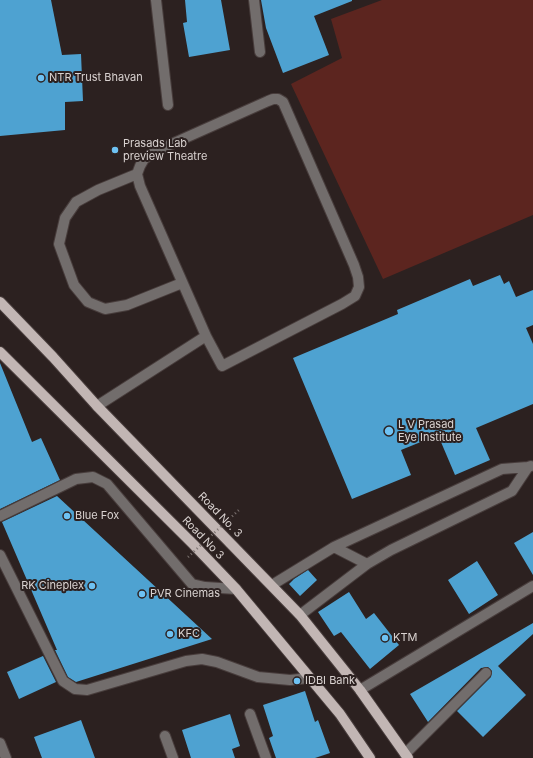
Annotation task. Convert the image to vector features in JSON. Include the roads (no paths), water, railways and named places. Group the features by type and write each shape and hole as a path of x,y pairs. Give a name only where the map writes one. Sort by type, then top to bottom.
{"main road":[{"name":"Road No. 3","path":"0,302 53,357 97,406 300,615 360,690 406,756"},
{"name":"Road No 3","path":"0,352 193,544 236,589 340,714 370,758"}],"street":[{"path":"156,0 168,105"},
{"path":"254,0 260,52"},
{"path":"273,99 278,99 283,102 354,265 358,277 359,287 355,296 222,366 206,336 182,283 140,186 137,174 140,166 144,159 156,151 273,99"},
{"path":"137,174 98,190 76,202 65,218 59,244 74,285 88,302 105,309 127,305 182,283"},
{"path":"97,406 206,336"},
{"path":"272,585 334,547 502,470 530,466"},
{"path":"300,615 367,564 391,550 512,492 530,466"},
{"path":"0,516 76,479 93,477 107,484 192,584 205,587 236,589"},
{"path":"334,547 367,564"},
{"path":"0,555 63,681 75,689 87,690 186,661 202,659 217,662 258,677 290,680 309,678"},
{"path":"360,690 533,586"},
{"path":"406,756 486,673"},
{"path":"250,714 266,758"},
{"path":"165,736 173,758"},
{"path":"0,743 6,758"}],"place":[{"name":"NTR Trust Bhavan","path":"41,78"},
{"name":"Prasads Lab preview Theatre","path":"115,150"},
{"name":"L V Prasad Eye Institute","path":"389,431"},
{"name":"Blue Fox","path":"67,516"},
{"name":"RK Cineplex","path":"92,586"},
{"name":"PVR Cinemas","path":"142,594"},
{"name":"KFC","path":"170,634"},
{"name":"KTM","path":"385,638"},
{"name":"IDBI Bank","path":"297,681"}]}
